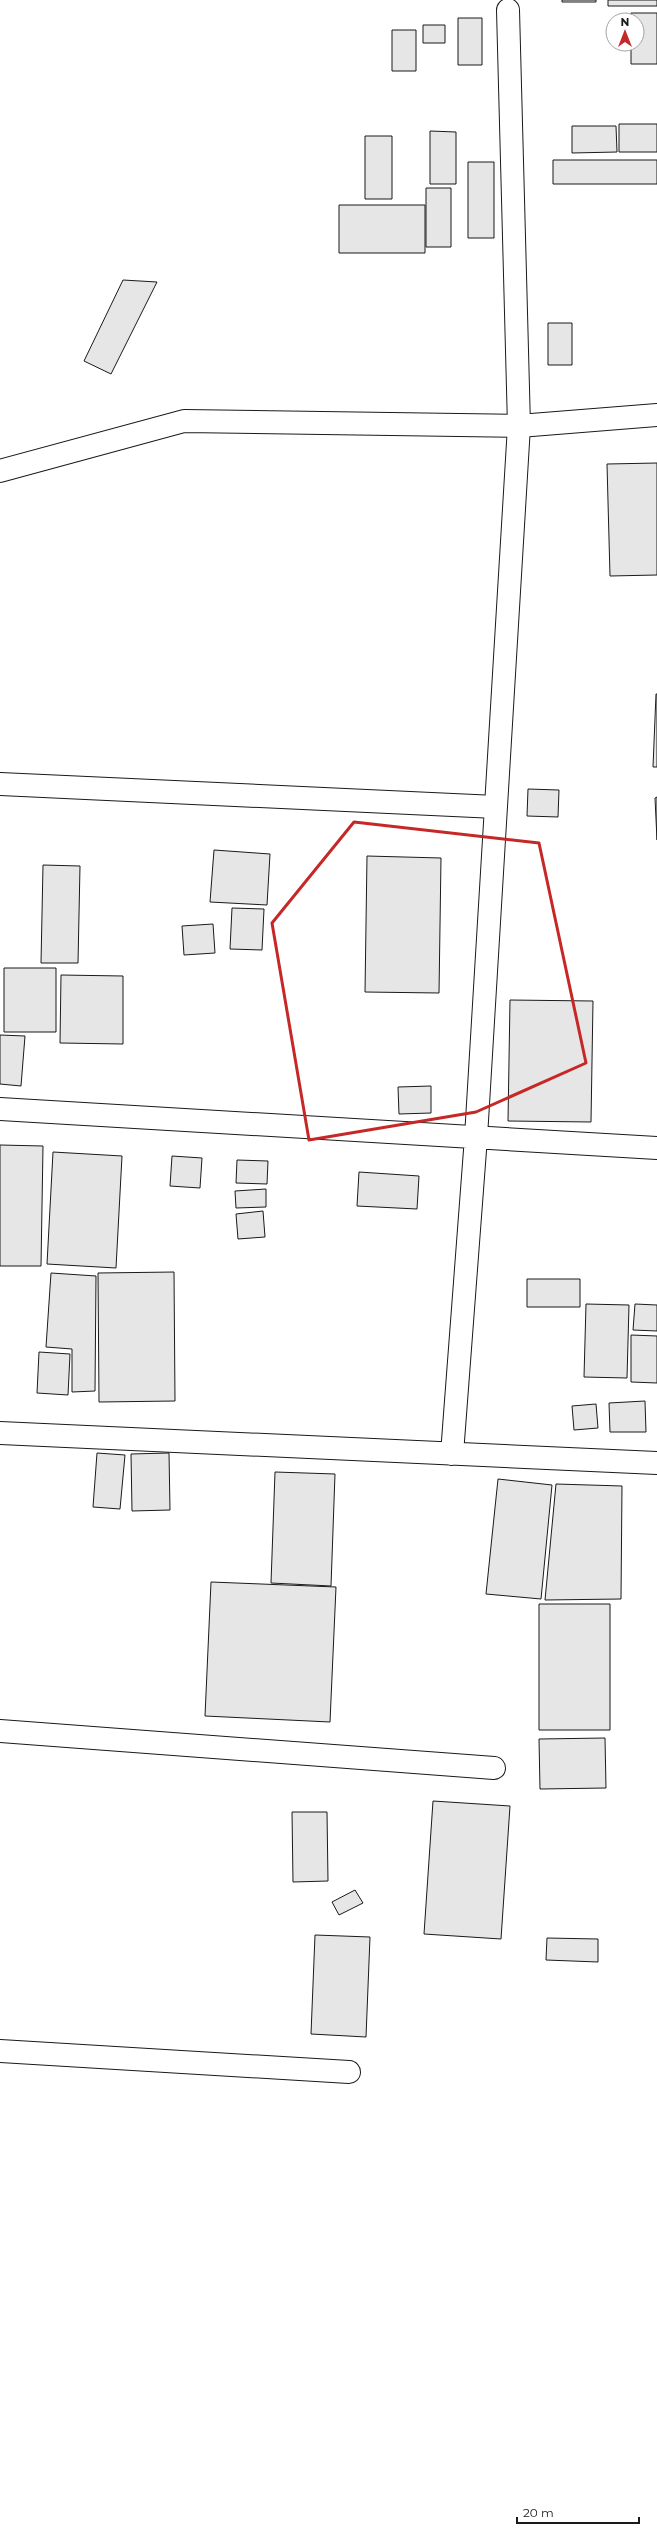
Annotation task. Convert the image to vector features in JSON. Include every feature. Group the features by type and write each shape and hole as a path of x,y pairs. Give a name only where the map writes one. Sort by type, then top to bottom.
{"street":[{"path":"452,1454 476,1137 520,426 508,10"},
{"path":"0,471 184,421 520,426 657,416"},
{"path":"0,784 496,807"},
{"path":"0,1109 657,1148"},
{"path":"0,1433 657,1463"},
{"path":"0,1731 494,1768"},
{"path":"0,2051 349,2072"}],"highlighted area":[{"path":"354,822 539,843 586,1063 476,1112 309,1140 272,923"}],"building":[{"path":"562,0 596,0 596,2 562,2"},
{"path":"608,0 657,0 657,6 608,6"},
{"path":"645,13 657,13 657,64 631,64 631,52 645,52"},
{"path":"458,18 482,18 482,65 458,65"},
{"path":"423,25 445,25 445,43 423,43"},
{"path":"392,30 416,30 416,71 392,71"},
{"path":"619,124 657,124 657,152 619,152"},
{"path":"572,126 616,126 617,152 572,153"},
{"path":"430,131 456,132 456,184 430,184"},
{"path":"365,136 392,136 392,199 365,199"},
{"path":"553,160 657,160 657,184 553,184"},
{"path":"468,162 494,162 494,238 468,238"},
{"path":"426,188 451,188 451,247 426,247"},
{"path":"339,205 425,205 425,253 339,253"},
{"path":"123,280 157,282 111,374 84,361"},
{"path":"548,323 572,323 572,365 548,365"},
{"path":"657,463 657,575 610,576 607,464"},
{"path":"656,694 657,767 653,767"},
{"path":"528,789 559,790 558,817 527,816"},
{"path":"657,797 657,840 655,798"},
{"path":"214,850 270,854 267,905 210,902"},
{"path":"367,856 441,858 439,993 365,992"},
{"path":"43,865 80,866 78,963 41,963"},
{"path":"232,908 264,909 262,950 230,949"},
{"path":"213,924 215,953 184,955 182,926"},
{"path":"4,968 56,968 56,1032 4,1032"},
{"path":"61,975 123,976 123,1044 60,1043"},
{"path":"510,1000 593,1001 591,1122 508,1121"},
{"path":"0,1035 25,1036 21,1086 0,1084"},
{"path":"431,1086 431,1113 399,1114 398,1087"},
{"path":"0,1145 43,1146 41,1266 0,1266"},
{"path":"53,1152 122,1156 116,1268 47,1264"},
{"path":"172,1156 202,1158 200,1188 170,1186"},
{"path":"237,1160 268,1161 267,1184 236,1183"},
{"path":"359,1172 419,1176 417,1209 357,1206"},
{"path":"266,1189 266,1207 236,1208 235,1191"},
{"path":"263,1211 265,1237 238,1239 236,1214"},
{"path":"174,1272 175,1401 99,1402 98,1273"},
{"path":"51,1273 96,1276 95,1391 72,1392 72,1349 46,1347"},
{"path":"527,1279 580,1279 580,1307 527,1307"},
{"path":"586,1304 629,1305 627,1378 584,1377"},
{"path":"635,1304 657,1305 657,1331 633,1330"},
{"path":"631,1335 657,1336 657,1383 631,1382"},
{"path":"39,1352 70,1354 68,1395 37,1393"},
{"path":"645,1401 646,1432 610,1432 609,1403"},
{"path":"596,1404 598,1428 574,1430 572,1406"},
{"path":"97,1453 125,1455 120,1509 93,1507"},
{"path":"169,1453 170,1510 132,1511 131,1454"},
{"path":"275,1472 335,1474 331,1586 271,1583"},
{"path":"498,1479 552,1485 541,1599 486,1594"},
{"path":"556,1484 622,1486 621,1599 545,1600"},
{"path":"211,1582 336,1587 330,1722 205,1716"},
{"path":"539,1604 610,1604 610,1730 539,1730"},
{"path":"605,1738 606,1788 540,1789 539,1739"},
{"path":"433,1801 510,1806 501,1939 424,1934"},
{"path":"292,1812 327,1812 328,1881 293,1882"},
{"path":"355,1890 363,1903 339,1915 332,1902"},
{"path":"315,1935 370,1937 366,2037 311,2034"},
{"path":"547,1938 598,1939 598,1962 546,1960"}]}
